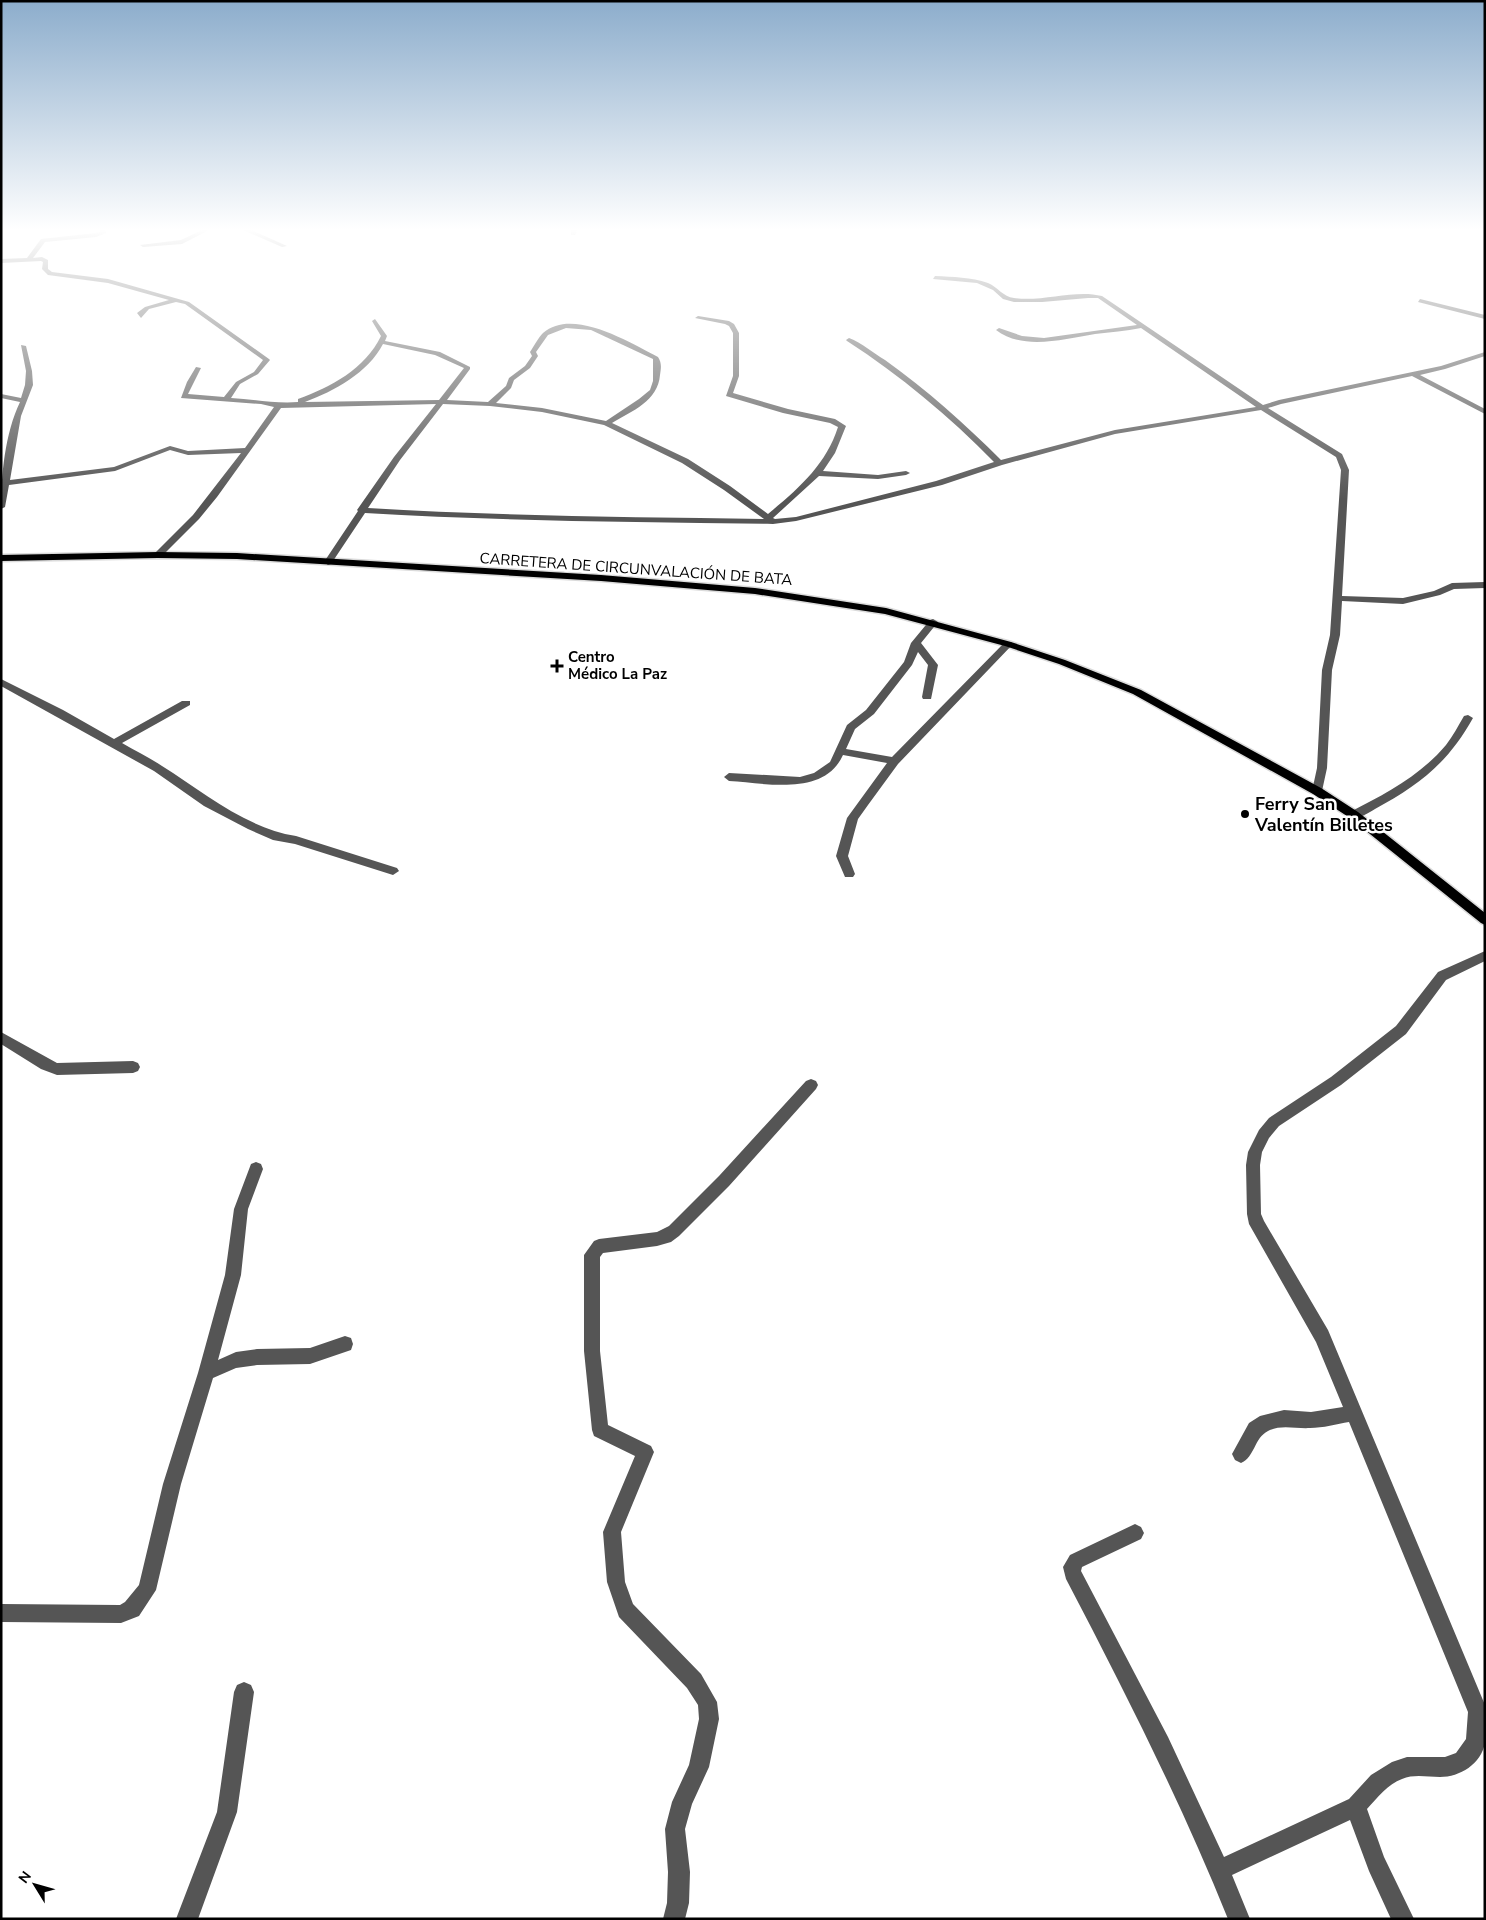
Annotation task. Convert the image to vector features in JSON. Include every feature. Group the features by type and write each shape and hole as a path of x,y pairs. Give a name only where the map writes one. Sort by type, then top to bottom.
{"main road":[{"name":"CARRETERA DE CIRCUNVALACIÓN DE BATA","path":"1,558 158,555 237,556 601,578 755,590 886,611 933,622 1062,662 1137,692 1198,724 1317,791 1354,815 1485,920"}],"street":[{"path":"210,320 267,360 256,373 238,383 226,399"},
{"path":"710,320 727,322 732,325 736,334 736,376 729,394 786,411 832,420 842,426 834,451 816,473 770,520"},
{"path":"1134,320 1262,408 1339,456 1343,462 1345,470 1335,635 1327,670 1322,768 1317,791"},
{"path":"158,555 214,496 283,405 314,396 343,381 365,363 382,342 384,336 375,321"},
{"path":"490,404 509,387 516,375 528,367 535,356 536,346 546,334 565,326 592,328 644,351 656,358 658,362 653,391 642,401 607,423"},
{"path":"999,330 1010,337 1028,341 1052,340 1144,326"},
{"path":"849,340 874,355 915,387 980,443 999,463"},
{"path":"328,562 361,510 440,402 468,368 456,360 442,355 418,348 382,342"},
{"path":"1,508 17,416 29,385 29,371 23,346"},
{"path":"361,510 471,517 562,517 595,520 796,519 863,500 939,483 999,463 1128,430 1262,408 1279,402 1443,368 1485,354"},
{"path":"1474,358 1485,363"},
{"path":"198,368 192,376 184,396 283,405 440,402 490,404 542,410 607,423 685,461 727,488 770,520"},
{"path":"1413,374 1485,412"},
{"path":"1,396 24,401"},
{"path":"5,483 115,469 170,448 188,453 247,450"},
{"path":"816,473 874,483 906,473"},
{"path":"863,500 874,483"},
{"path":"1336,598 1403,601 1436,593 1452,586 1485,585"},
{"path":"729,777 800,781 818,776 834,764 851,727 870,712 888,687 910,663 916,643 933,622"},
{"path":"916,643 932,665 927,697"},
{"path":"848,874 842,856 848,831 864,802 894,761 1008,644"},
{"path":"1,682 158,768 208,803 252,826 277,837 296,840 393,871"},
{"path":"114,743 186,703"},
{"path":"1354,815 1386,798 1425,773 1451,746 1468,718"},
{"path":"840,751 894,761"},
{"path":"1220,1870 1356,1806 1382,1778 1406,1768 1455,1765 1466,1758 1474,1748 1479,1725 1478,1712 1355,1413 1314,1321 1257,1224 1254,1214 1253,1165 1255,1152 1264,1134 1274,1122 1336,1081 1401,1030 1442,976 1485,956"},
{"path":"1,1036 46,1065 57,1069 134,1067"},
{"path":"674,1919 678,1903 679,1872 675,1829 682,1802 701,1758 709,1719 707,1702 694,1681 626,1610 616,1582 612,1532 645,1452 600,1430 592,1350 592,1256 599,1246 657,1239 666,1237 674,1232 724,1181 811,1086"},
{"path":"1,1613 121,1614 132,1609 147,1590 172,1484 206,1373 233,1275 241,1209 256,1169"},
{"path":"206,1373 236,1360 258,1357 310,1356 345,1344"},
{"path":"1241,1454 1255,1429 1266,1422 1284,1418 1311,1420 1355,1413"},
{"path":"1135,1533 1076,1561 1072,1566 1072,1573 1129,1679 1220,1870 1239,1919"},
{"path":"187,1919 227,1812 244,1692"},
{"path":"1356,1806 1371,1856 1403,1919"}],"place":[{"name":"Centro Médico La Paz","path":"557,666"},
{"name":"Ferry San Valentín Billetes","path":"1245,814"}]}
